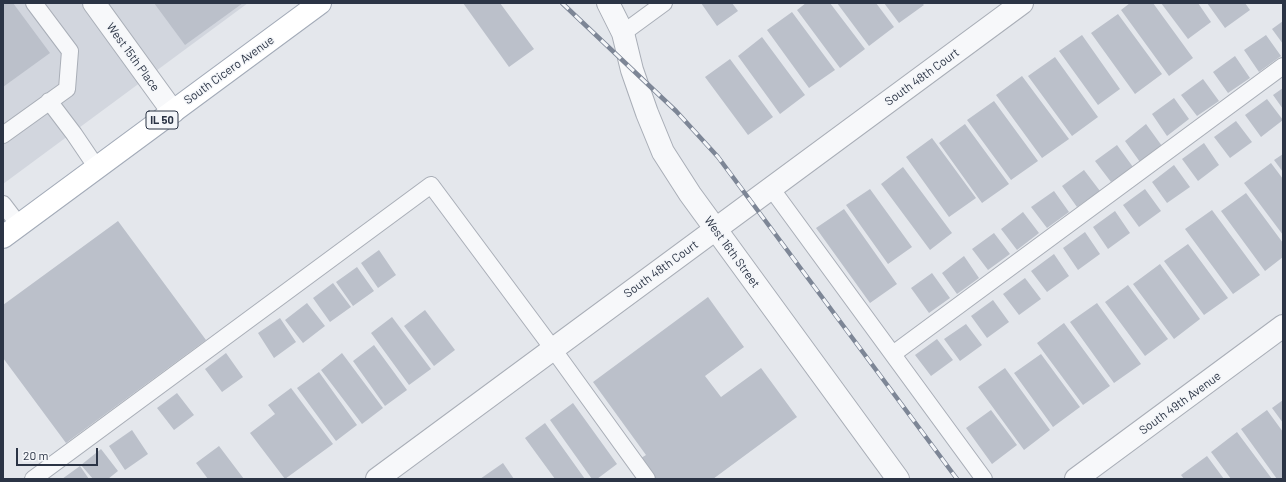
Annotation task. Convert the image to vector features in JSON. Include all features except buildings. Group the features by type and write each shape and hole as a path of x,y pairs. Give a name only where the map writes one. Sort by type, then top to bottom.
{"main road":[{"name":"South Cicero Avenue","path":"11,231 320,3"}],"street":[{"name":"West 15th Place","path":"94,3 173,112"},
{"name":"West 16th Street","path":"608,3 623,33 632,70 663,152 715,229 898,479"},
{"name":"South 48th Court","path":"377,479 1022,3"},
{"name":"South 49th Avenue","path":"1076,479 1283,326"}],"lane":[{"path":"3,135 67,89 70,51 34,3"},
{"path":"623,33 664,3"},
{"path":"893,354 1283,66"},
{"path":"49,101 97,168"},
{"path":"33,479 430,185 553,349 647,479"},
{"path":"771,188 984,479"},
{"path":"3,204 11,231"}],"shaded area":[{"path":"3,3 248,3 3,184"}],"railway":[{"path":"562,3 676,111 718,157 957,479"}]}
